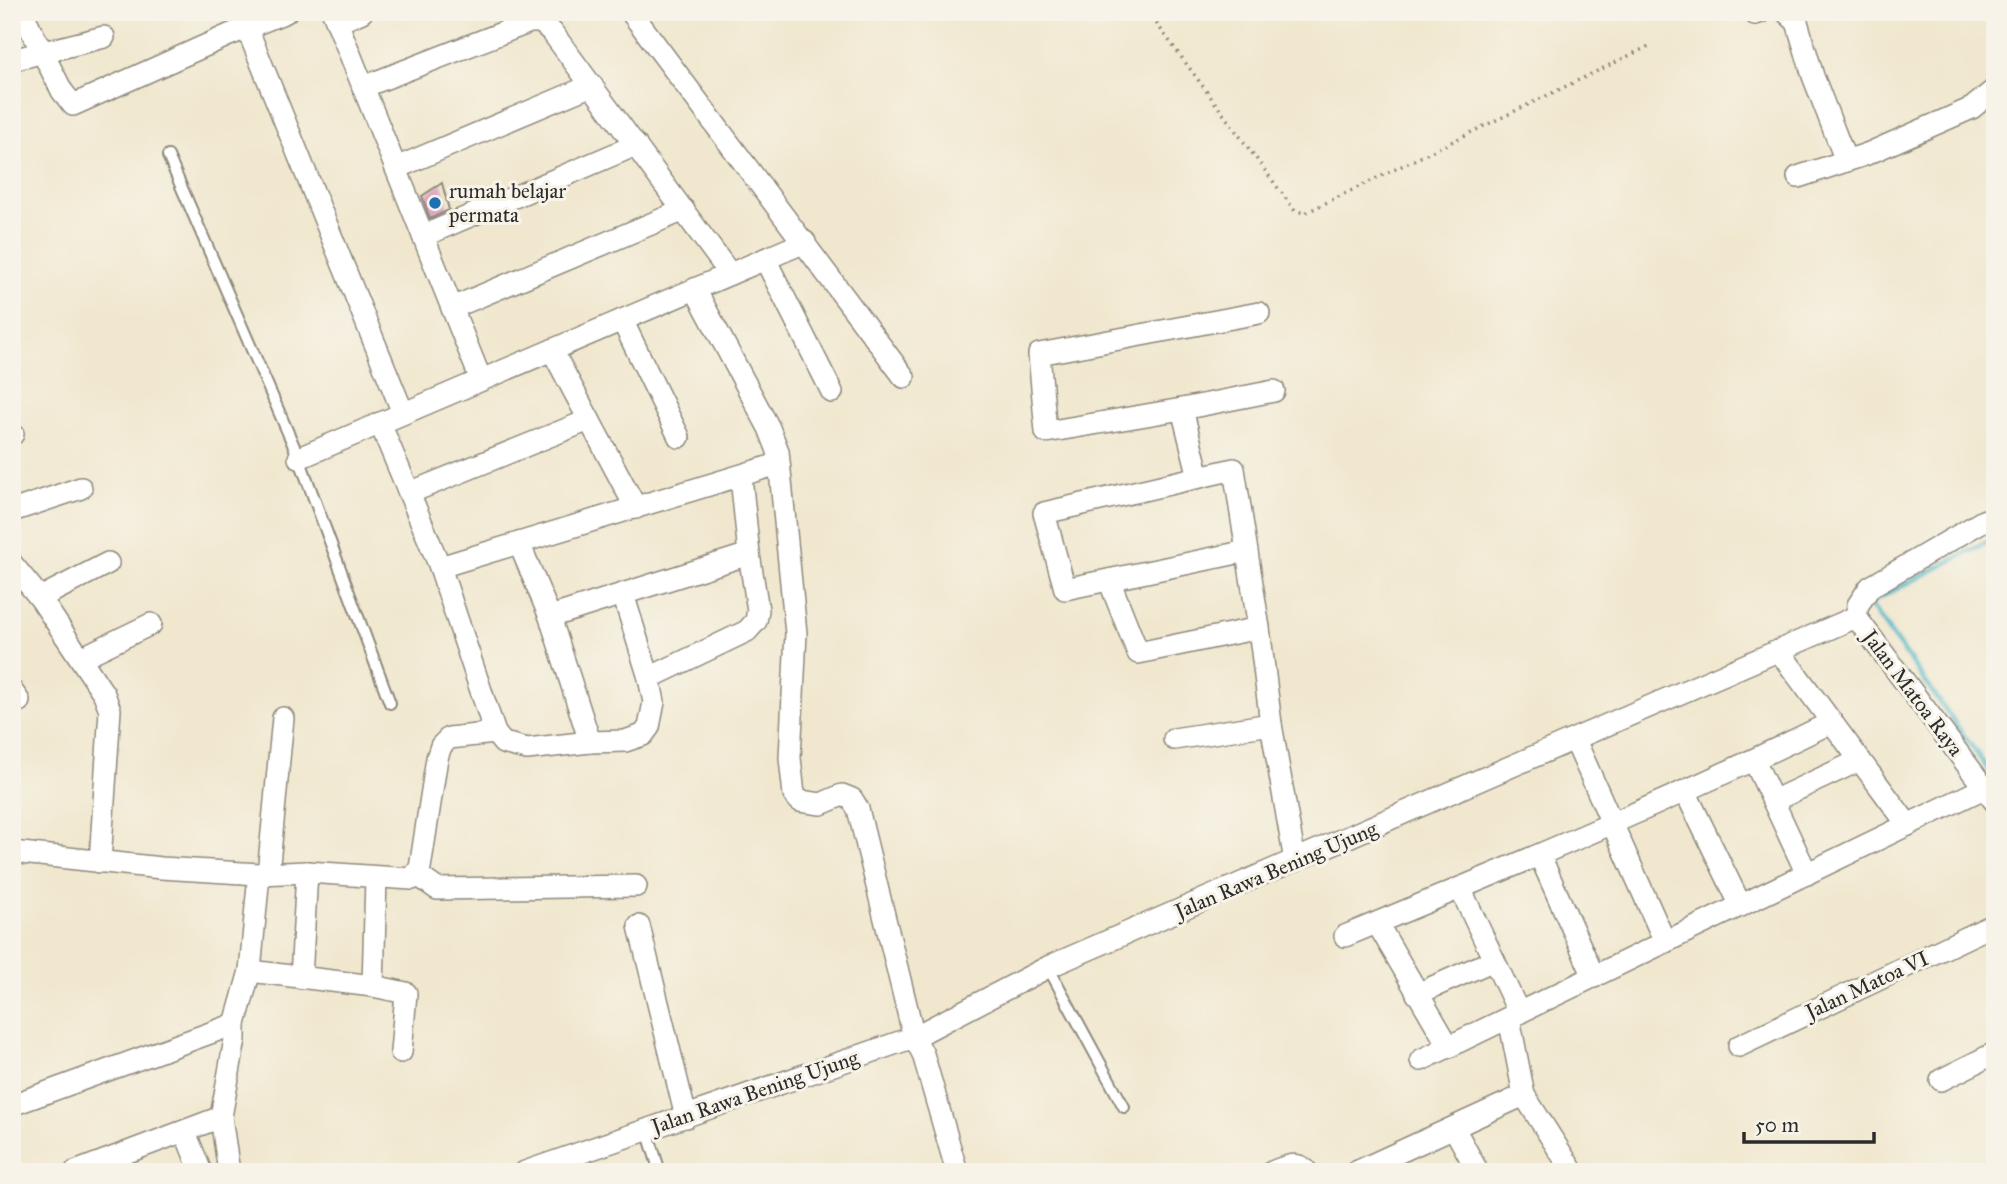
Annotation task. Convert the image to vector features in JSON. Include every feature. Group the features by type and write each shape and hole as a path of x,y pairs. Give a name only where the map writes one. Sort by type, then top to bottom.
{"street":[{"path":"22,12 62,91 73,105 286,12"},
{"path":"362,12 335,17 481,380"},
{"path":"631,12 904,377"},
{"path":"1786,12 1797,22 1813,76 1846,161"},
{"path":"363,87 530,22 541,22 552,32 592,85 730,274"},
{"path":"247,28 403,413"},
{"path":"12,60 104,37"},
{"path":"396,168 592,85"},
{"path":"1798,177 1846,161 1972,108 1995,89"},
{"path":"423,236 636,145"},
{"path":"452,308 684,210"},
{"path":"299,458 805,242"},
{"path":"765,259 832,392"},
{"path":"695,289 769,428 778,451 796,633 790,758 794,795 800,801 821,804 842,795 852,799 858,809 914,1037 923,1054 957,1172"},
{"path":"1259,313 1039,355 1046,432 1274,391"},
{"path":"622,320 678,437"},
{"path":"552,350 636,508"},
{"path":"1182,409 1199,477"},
{"path":"409,494 589,420"},
{"path":"380,423 440,567 495,733 503,743 527,749 625,741 643,735 649,727 654,702 623,594"},
{"path":"440,567 778,464"},
{"path":"1247,551 1065,589 1044,513 1234,469 1247,551 1259,628 1271,724 1295,861"},
{"path":"649,678 747,631 756,621 758,610 741,477"},
{"path":"12,511 80,488"},
{"path":"1856,617 1858,605 1870,587 1983,521 1995,517"},
{"path":"519,543 550,618 590,742"},
{"path":"550,618 749,554"},
{"path":"40,598 108,563"},
{"path":"12,564 40,598 81,658 104,694 110,710 100,862"},
{"path":"1110,580 1138,653 1259,628"},
{"name":"Jalan Rawa Bening Ujung","path":"525,1172 914,1037 1048,967 1856,617"},
{"name":"Jalan Matoa Raya","path":"1856,617 1990,795"},
{"path":"81,658 151,624"},
{"path":"1779,651 1908,825"},
{"path":"229,1172 221,1117 235,1039 235,1024 250,971 283,718"},
{"path":"1345,936 1540,856 1832,722"},
{"path":"1174,739 1271,724"},
{"path":"12,852 100,862 264,874 307,872 412,879 421,868 441,746 449,738 495,733"},
{"path":"1574,740 1665,942"},
{"path":"1754,760 1807,874"},
{"path":"1773,801 1860,760"},
{"path":"1685,791 1741,906"},
{"path":"1421,1060 1908,825 1990,795"},
{"path":"1540,856 1594,977"},
{"path":"301,978 307,872"},
{"path":"416,874 437,889 636,886"},
{"path":"373,986 376,878"},
{"path":"1460,888 1494,960 1514,1015 1524,1095 1573,1172"},
{"path":"1377,923 1449,1047"},
{"name":"Jalan Matoa VI","path":"1739,1046 1995,924"},
{"path":"639,926 686,1117"},
{"path":"1417,994 1494,960"},
{"path":"250,971 373,986 406,993 401,1052"},
{"path":"12,1105 235,1024"},
{"path":"1941,1080 1995,1053"},
{"path":"1356,1172 1386,1166 1454,1128 1524,1095"},
{"path":"75,1172 106,1166 221,1117"},
{"path":"1454,1128 1478,1172"},
{"path":"186,1132 201,1172"},
{"path":"1272,1172 1295,1164 1304,1167 1307,1172"}],"lane":[{"path":"168,156 299,458 390,703"},
{"path":"1048,967 1124,1107"},
{"path":"647,1130 660,1172"}],"path":[{"path":"1148,12 1295,211 1305,214 1651,45"}],"building":[{"name":"rumah belajar permata","path":"442,183 449,210 430,219 422,196"}],"waterway":[{"path":"1995,538 1869,603 1995,779"}],"place":[{"name":"rumah belajar permata","path":"435,203"}]}
